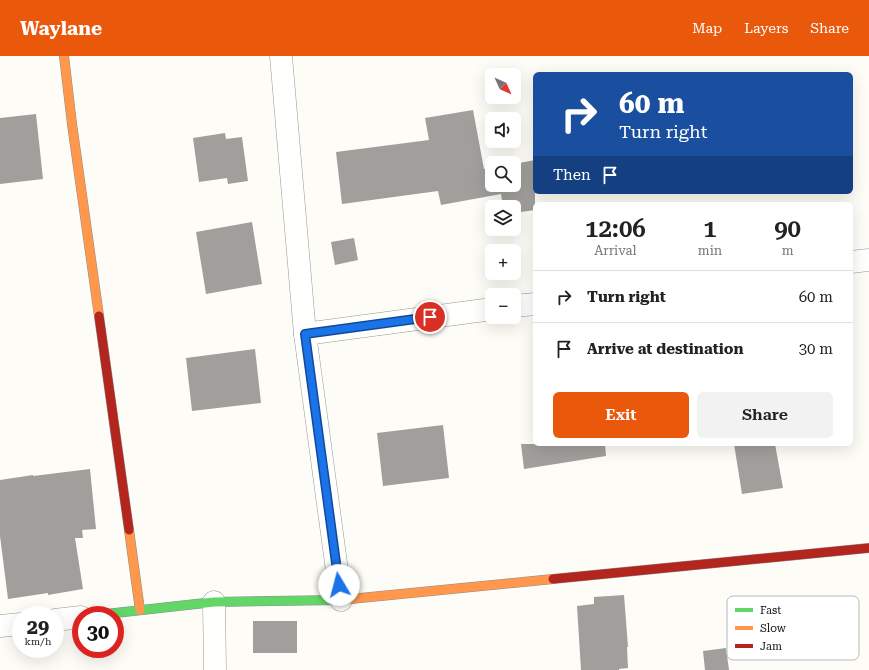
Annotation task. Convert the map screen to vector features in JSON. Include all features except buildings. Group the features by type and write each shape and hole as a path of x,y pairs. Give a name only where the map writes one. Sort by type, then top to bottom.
{"street":[{"path":"64,56 72,124 140,610"},
{"path":"281,56 305,334 341,600"},
{"path":"853,262 869,260"},
{"path":"521,305 533,304"},
{"path":"305,334 485,310"},
{"path":"124,612 214,602 341,600 869,548"},
{"path":"214,602 215,670"},
{"path":"0,626 12,625"}],"traffic: fast":[{"path":"124,612 214,602 340,600"}],"traffic: slow":[{"path":"64,56 99,316"},
{"path":"129,530 140,610"},
{"path":"340,600 553,579"}],"traffic: jam":[{"path":"99,316 129,530"},
{"path":"553,579 869,548"}],"route":[{"path":"339,585 305,334 430,317"}]}
